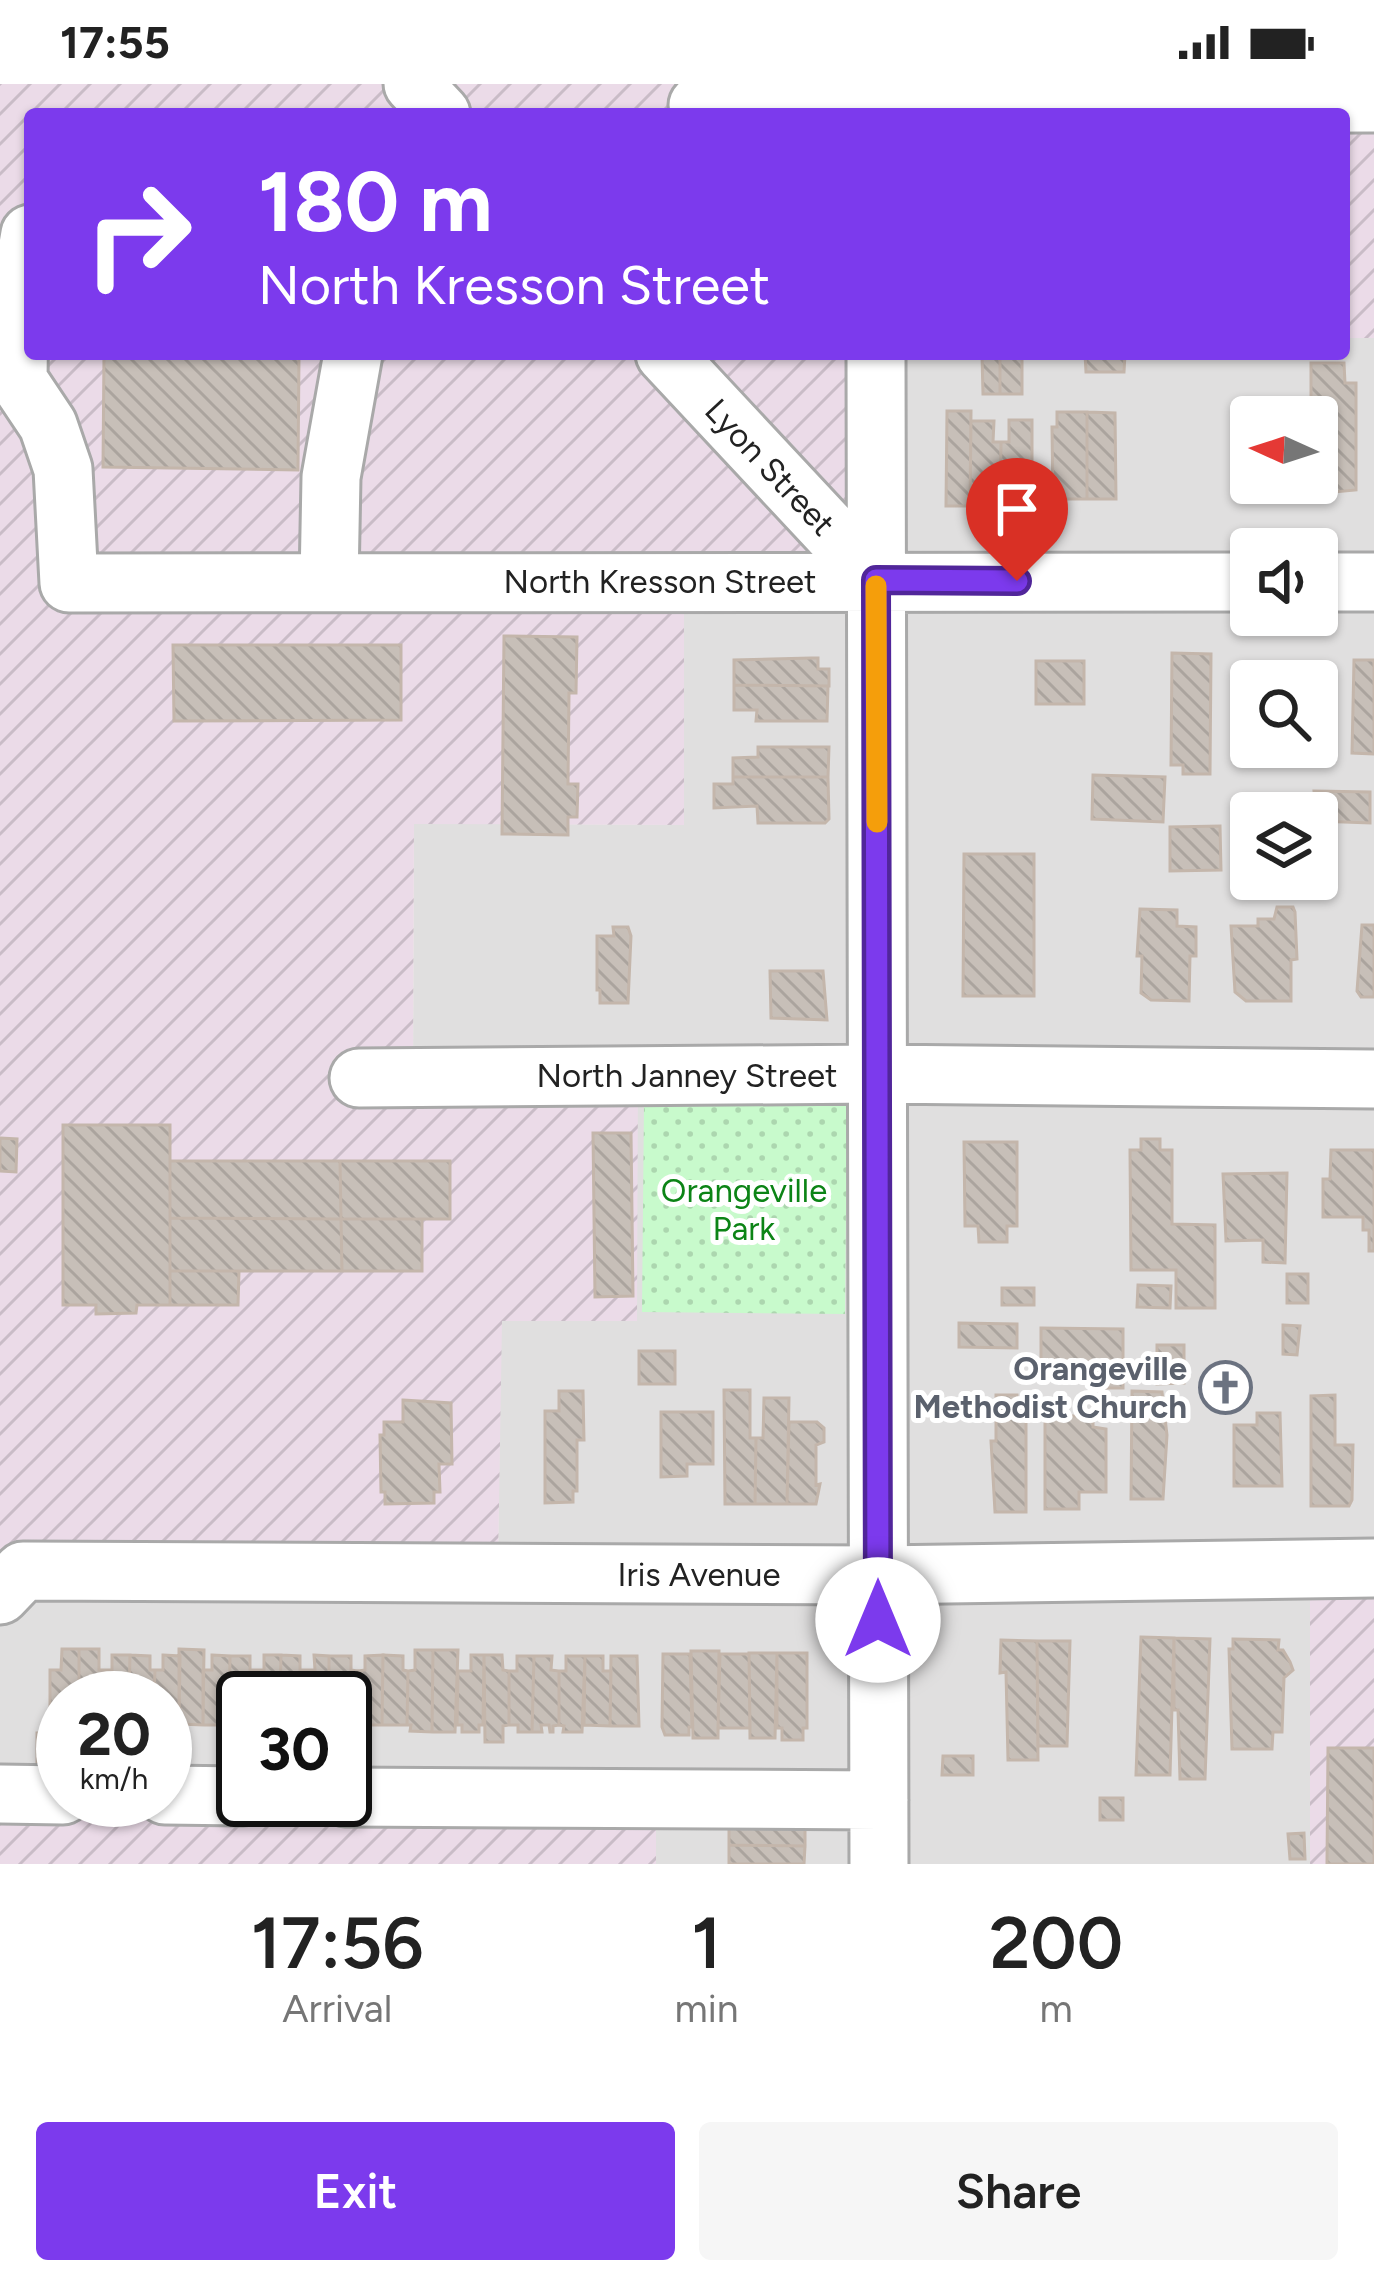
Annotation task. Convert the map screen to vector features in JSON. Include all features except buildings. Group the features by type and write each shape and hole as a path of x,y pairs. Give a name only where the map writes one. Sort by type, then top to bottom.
{"street":[{"path":"413,84 435,108"},
{"path":"1019,108 1374,103"},
{"path":"698,105 805,108"},
{"name":"North Kresson Street","path":"24,268 18,380 48,424 63,469 69,583 1230,581"},
{"path":"328,582 331,477 352,360"},
{"name":"Lyon Street","path":"671,360 876,580"},
{"path":"876,360 879,1864"},
{"path":"1338,582 1374,582"},
{"name":"North Janney Street","path":"359,1078 877,1074 1374,1079"},
{"name":"Iris Avenue","path":"12,1583 1374,1568"},
{"path":"0,1794 36,1795"},
{"path":"372,1797 879,1800"}],"shaded area":[{"path":"0,84 1374,84 1374,338 1350,338 1350,108 24,108 24,360 882,360 885,577 684,577 684,825 414,824 413,1072 638,1071 637,1321 502,1321 498,1564 54,1564 0,1603"},
{"path":"1350,338 1374,338 1374,1565 1310,1565 1310,1864 656,1864 655,1803 372,1802 372,1671 216,1671 216,1801 192,1801 192,1671 36,1671 36,1800 0,1800 0,1603 54,1564 498,1564 501,1321 637,1321 413,1072 414,823 684,825 684,577 877,360 1350,360"},
{"path":"1310,1565 1374,1565 1374,1864 1310,1864"},
{"path":"0,1800 36,1800 36,1827 192,1827 192,1801 216,1801 216,1827 372,1827 372,1802 656,1803 656,1864 0,1864"}],"green space":[{"name":"Orangeville Park","path":"644,1104 847,1106 845,1314 642,1312"}],"slow traffic":[{"path":"876,586 877,822"}],"place":[{"name":"Orangeville Methodist Church","path":"1226,1387"}],"route":[{"path":"878,1620 876,580 1017,581"}]}
